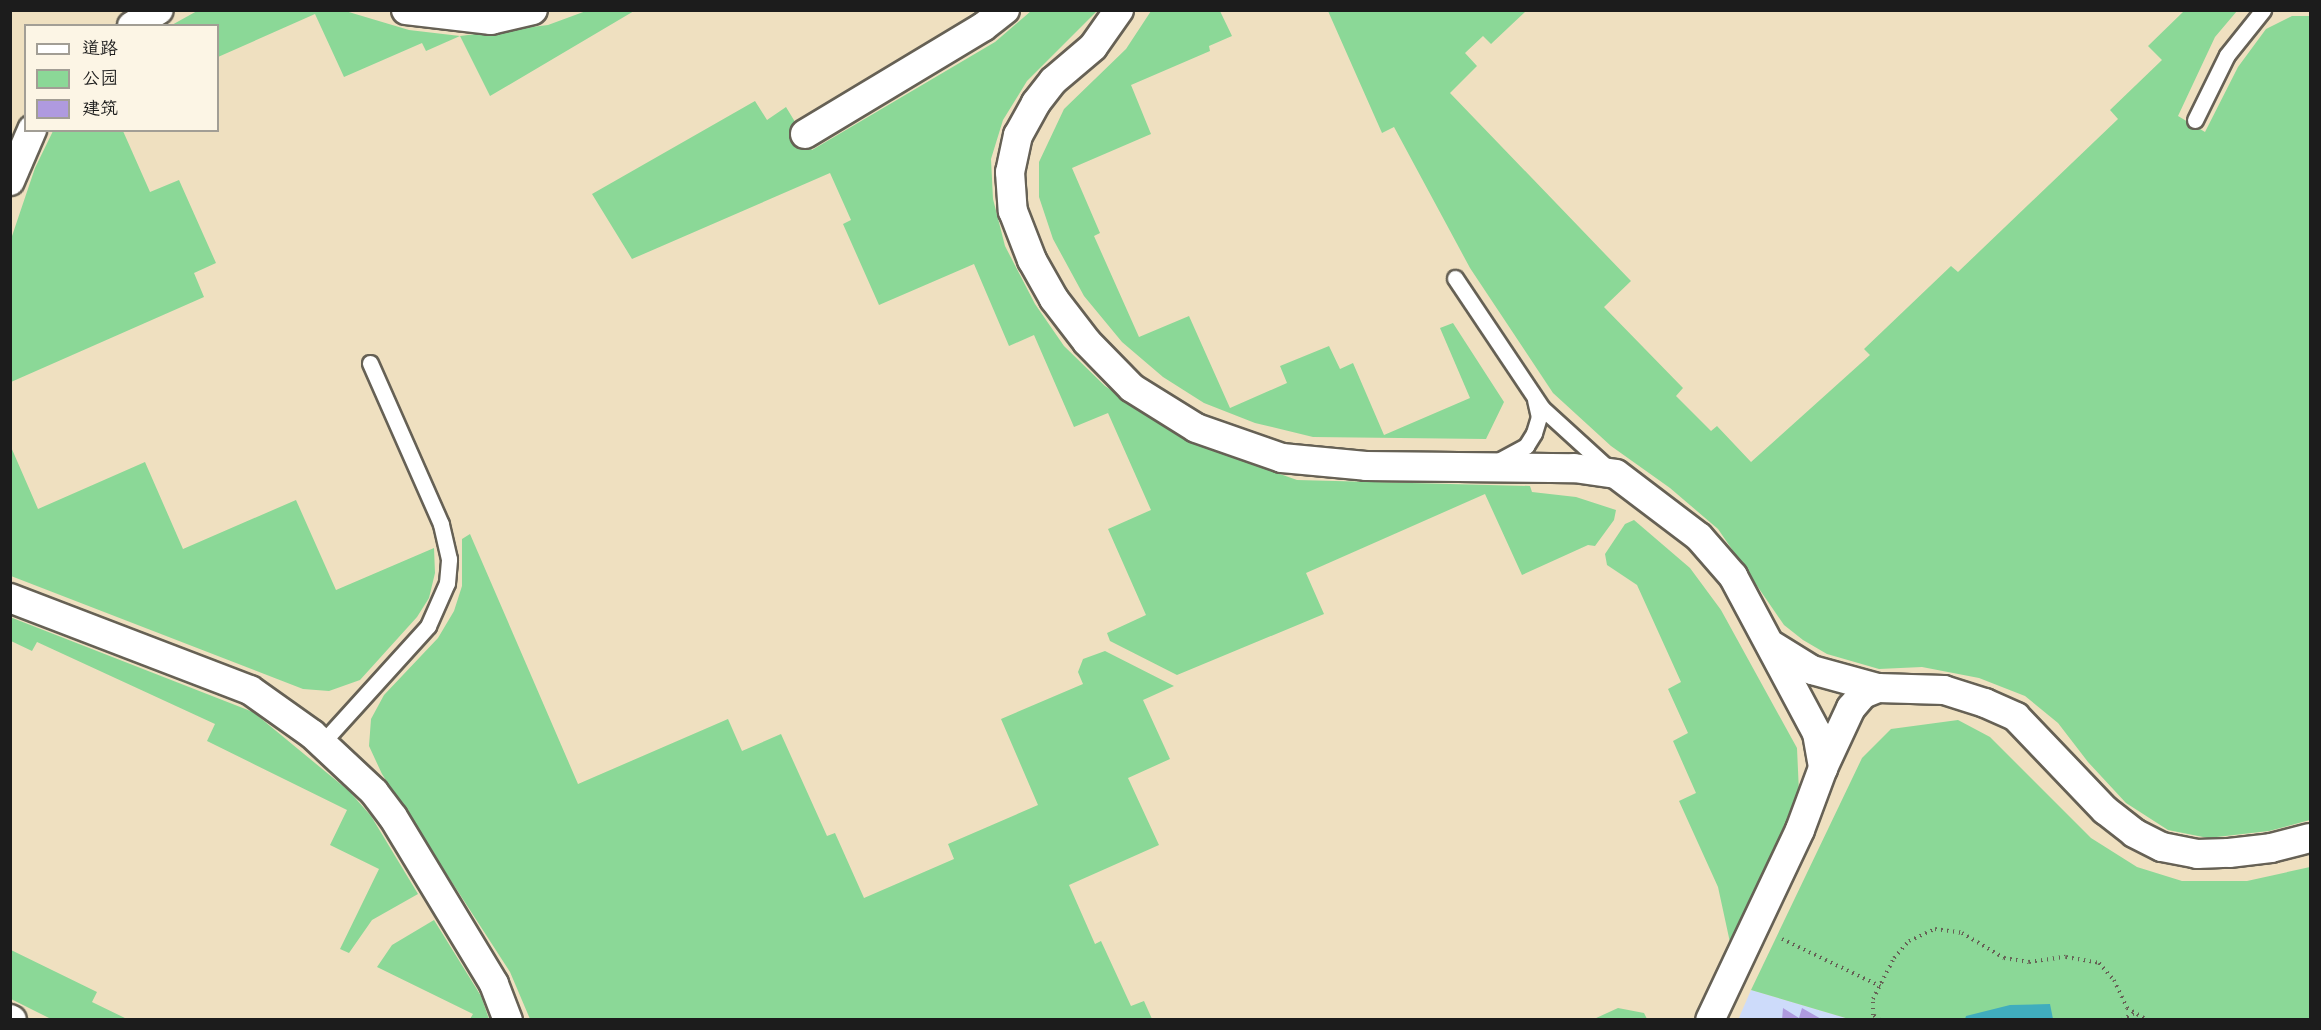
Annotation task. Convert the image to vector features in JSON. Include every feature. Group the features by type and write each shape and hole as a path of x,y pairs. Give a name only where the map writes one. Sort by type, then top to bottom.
{"street":[{"path":"135,24 159,10"},
{"path":"406,10 490,20 533,10"},
{"path":"805,134 1005,10"},
{"path":"1119,10 1093,47 1053,81 1036,103 1018,135 1010,172 1013,211 1032,260 1054,299 1087,342 1132,388 1196,428 1282,458 1366,466 1574,468 1616,474 1699,537 1733,576 1817,733 1823,768"},
{"path":"10,181 31,132"},
{"path":"10,598 250,690 322,743 374,792 393,817 494,984 508,1020"},
{"path":"1772,646 1812,670 1878,688 1944,690 1985,703 2016,717 2105,810 2134,833 2162,847 2197,854 2229,853 2271,848 2310,838"},
{"path":"1710,1020 1800,830 1823,768 1851,708 1863,694 1878,688"}],"lane":[{"path":"2195,120 2227,55 2263,10"},
{"path":"1455,278 1534,398 1572,439 1616,474"},
{"path":"322,743 428,626 447,583 449,559 441,524 370,363"},
{"path":"1485,466 1526,446 1539,417 1534,398"}],"path":[{"path":"1755,926 1880,986"},
{"path":"1880,1020 1874,1015 1873,999 1894,958 1910,941 1935,929 1962,933 2004,958 2029,962 2066,957 2099,963 2114,980 2127,1008 2147,1020"},
{"path":"2122,1020 2135,1012"}],"shaded area":[{"path":"1751,990 1849,1019 1738,1020"}],"green space":[{"path":"342,10 409,30 460,36 426,51 422,43 344,77 315,14 219,57 219,24 174,24 197,11"},
{"path":"586,11 634,11 490,96 460,36 548,25"},
{"path":"1031,11 1097,11 1027,81 1003,120 991,159 993,199 1005,246 1035,304 1064,346 1105,386 1187,441 1297,480 1530,486 1532,492 1576,497 1616,510 1614,520 1595,546 1588,545 1522,575 1485,494 1306,573 1324,614 1177,675 1110,641 1107,633 1146,615 1108,529 1151,510 1108,413 1074,427 1034,335 1009,346 974,264 879,305 843,224 851,220 830,173 632,259 592,194 755,101 767,120 786,107 812,150 995,42"},
{"path":"1151,11 1220,11 1232,36 1209,46 1210,51 1131,85 1151,134 1072,168 1100,233 1094,236 1139,337 1189,316 1230,408 1287,383 1280,366 1329,346 1340,369 1353,363 1384,435 1470,398 1440,328 1453,323 1504,402 1486,439 1313,437 1255,423 1204,403 1163,377 1122,342 1084,296 1053,239 1039,197 1039,162 1064,109 1126,49"},
{"path":"1328,11 1526,11 1491,44 1483,36 1465,53 1477,66 1450,93 1631,281 1604,307 1683,388 1676,396 1711,431 1717,426 1751,462 1870,355 1864,349 1951,266 1958,272 2118,119 2110,110 2162,60 2148,46 2184,11 2237,11 2215,37 2178,116 2205,132 2238,67 2266,29 2292,16 2310,16 2310,820 2269,831 2208,838 2168,830 2126,803 2088,762 2058,723 2025,696 1979,678 1922,667 1879,669 1827,654 1803,640 1784,625 1718,529 1670,488 1611,446 1553,393 1470,268 1394,127 1382,133"},
{"path":"53,132 123,132 150,192 179,180 216,263 194,273 204,297 11,382 11,239 35,168"},
{"path":"11,447 38,509 145,462 183,549 296,500 336,590 434,548 435,573 429,598 417,617 360,680 329,691 303,689 11,576"},
{"path":"1634,520 1690,568 1721,610 1797,748 1799,792 1794,820 1731,947 1718,887 1679,801 1696,793 1673,741 1688,733 1668,689 1681,682 1637,585 1607,565 1605,554 1625,524"},
{"path":"470,534 578,784 728,719 742,751 781,734 827,836 835,833 864,898 954,859 948,844 1038,805 1001,719 1083,684 1078,672 1083,659 1105,651 1174,686 1143,700 1170,759 1128,778 1159,845 1069,885 1095,944 1101,941 1131,1006 1144,1001 1152,1019 530,1019 510,972 382,774 369,746 371,719 384,695 438,638 454,611 462,586 462,539"},
{"path":"10,617 253,712 349,791 371,816 418,894 372,920 349,953 340,949 379,869 330,845 347,810 207,741 215,724 37,642 32,651 11,641"},
{"path":"1958,720 1990,737 2091,838 2137,867 2182,881 2247,881 2310,867 2310,1019 1849,1019 1751,990 1862,758 1891,729"},
{"path":"434,920 481,996 489,1019 470,1019 473,1014 377,967 392,945"},
{"path":"11,950 97,992 92,1002 127,1019 51,1019 11,999"},
{"path":"1618,1008 1644,1013 1647,1019 1594,1019"}],"water":[{"path":"2050,1004 2053,1019 1965,1019 1966,1016 2010,1005"}],"building":[{"path":"1783,1008 1799,1018 1802,1008 1823,1020 1782,1020"}]}
